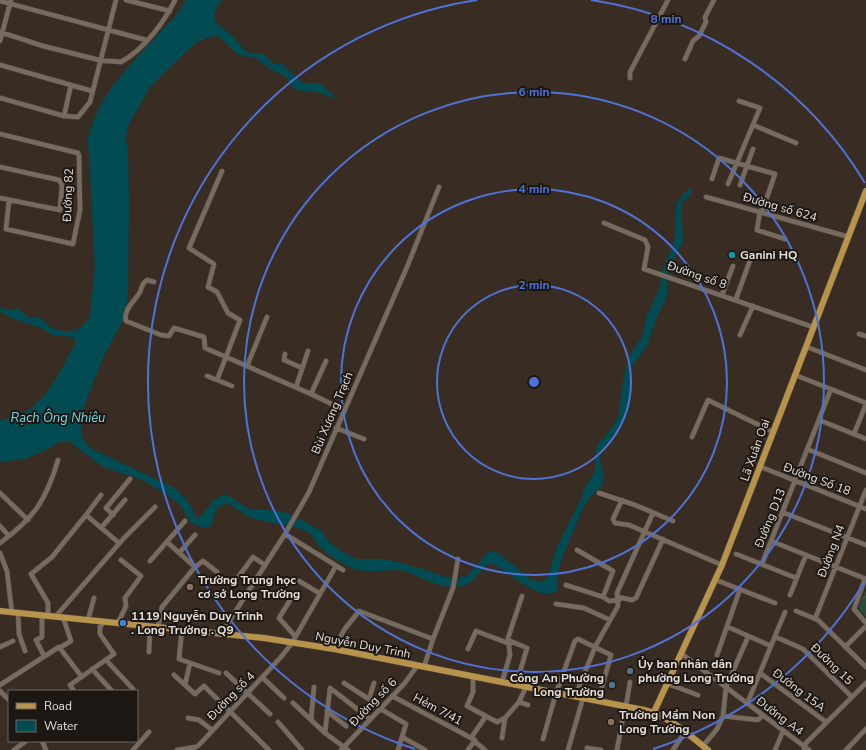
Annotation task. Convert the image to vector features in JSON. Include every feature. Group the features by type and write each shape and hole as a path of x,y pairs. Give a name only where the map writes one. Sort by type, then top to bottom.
{"main road":[{"name":"Lã Xuân Oai","path":"654,712 716,580 761,467 773,432 866,191"},
{"name":"Nguyễn Duy Trinh","path":"0,611 182,629 334,649 654,712 705,748"}],"street":[{"path":"0,98 64,116 78,117 88,106 116,0"},
{"path":"126,0 170,11"},
{"path":"1,32 43,46 99,60 120,62 131,56 146,40 170,11 175,0"},
{"path":"630,78 630,72 668,0"},
{"path":"686,58 692,41 699,36 706,22 705,17 714,0"},
{"path":"0,1 10,2 146,40"},
{"path":"0,41 1,32 10,2"},
{"path":"0,65 92,91"},
{"path":"64,116 71,85"},
{"path":"728,184 760,108 739,101"},
{"path":"753,125 796,143"},
{"name":"Đường 82","path":"0,134 78,153 80,210 73,244 6,229 8,200"},
{"path":"740,185 746,166 754,149"},
{"path":"712,179 719,158 775,174 756,230 786,239"},
{"path":"0,167 61,181 60,210 0,198"},
{"path":"218,380 240,320 228,314 217,292 208,287 214,265 213,262 194,253 189,248 222,171"},
{"name":"Bùi Xương Trạch","path":"220,634 287,532 309,492 407,267 439,187"},
{"name":"Đường số 624","path":"706,197 849,237"},
{"name":"Đường số 8","path":"604,222 645,240 648,247 643,268 736,299 813,327"},
{"path":"736,299 752,255"},
{"path":"722,295 733,266"},
{"path":"154,282 146,280 143,283 139,294 130,304 125,317 126,321 161,335 168,336 174,328 204,337 205,348 296,387 344,410"},
{"path":"740,335 753,306"},
{"path":"247,366 268,317"},
{"path":"859,334 866,336"},
{"path":"807,347 866,370"},
{"path":"296,387 308,351"},
{"path":"285,354 284,360 302,368"},
{"path":"311,394 326,361"},
{"path":"796,375 866,404 854,434"},
{"path":"207,376 232,386"},
{"name":"Đường D13","path":"762,564 831,389"},
{"path":"692,437 708,400 773,432"},
{"path":"819,420 866,439"},
{"path":"336,428 364,439"},
{"path":"807,450 866,473"},
{"path":"0,544 28,520 46,495 58,460"},
{"name":"Đường Số 18","path":"761,467 866,509"},
{"path":"112,515 106,508 130,479"},
{"name":"Đường N4","path":"815,618 866,490"},
{"path":"0,493 28,520"},
{"path":"599,493 622,500 673,521"},
{"path":"44,656 36,640 42,637 48,603 31,576 52,557 101,495"},
{"path":"101,528 125,500"},
{"path":"622,500 613,521 663,539 722,565"},
{"path":"56,616 119,544 154,507"},
{"path":"782,512 866,545"},
{"path":"575,697 595,647 610,620 618,594 653,513"},
{"path":"86,515 119,544"},
{"path":"150,561 184,521"},
{"path":"0,526 9,536"},
{"path":"287,532 343,570"},
{"path":"180,552 195,535"},
{"path":"566,585 603,597 609,601 618,598 632,600 636,598 663,539"},
{"path":"771,541 865,579 854,609 866,625 845,647"},
{"path":"167,542 195,567"},
{"path":"577,550 613,571 603,597"},
{"path":"0,553 7,571 19,634 25,651"},
{"path":"736,554 796,578"},
{"path":"790,595 806,555"},
{"path":"239,576 253,557 265,565"},
{"path":"424,667 433,639 453,589 458,559"},
{"path":"118,623 126,606 125,598 142,576 121,560"},
{"path":"158,627 162,607 195,567 203,561 217,572"},
{"name":"Đường số 4","path":"177,750 197,749 212,730 263,678 292,643 319,593 336,566"},
{"path":"716,580 775,603"},
{"path":"299,581 319,593"},
{"path":"717,655 740,589"},
{"path":"502,682 510,655 509,642 522,596"},
{"path":"292,597 279,618 295,636"},
{"path":"88,620 94,598"},
{"path":"556,604 584,608 610,620"},
{"path":"334,649 344,630 359,611 433,639"},
{"path":"796,611 815,618 866,667"},
{"path":"747,704 776,637 785,612"},
{"path":"0,685 58,647 61,647 71,641 63,618"},
{"path":"73,690 70,685 114,654 100,634 100,627 104,622"},
{"path":"149,652 150,627"},
{"path":"728,627 771,646"},
{"path":"182,629 178,659 219,673"},
{"path":"468,649 476,631 527,648 516,685"},
{"path":"705,748 717,730 722,716 726,687 748,637"},
{"name":"Đường 15","path":"776,637 802,649 852,697"},
{"path":"543,739 556,693 575,641 578,639 610,654 611,656 598,701"},
{"path":"0,647 13,641"},
{"path":"61,647 82,677"},
{"name":"Đường A4","path":"682,654 806,749"},
{"path":"106,660 133,689"},
{"path":"185,685 190,663"},
{"name":"Đường số 6","path":"344,749 417,666"},
{"path":"92,669 111,690"},
{"path":"226,673 270,714"},
{"name":"Đường 15A","path":"760,673 826,722"},
{"path":"174,675 195,694 204,686 268,750"},
{"path":"473,677 473,692 467,706 497,722 505,718 519,702 526,687"},
{"path":"263,678 284,698"},
{"path":"617,750 630,682"},
{"path":"344,683 406,724 398,750"},
{"path":"369,699 374,683"},
{"path":"806,749 826,722 866,683"},
{"path":"668,684 698,695"},
{"path":"311,720 314,687"},
{"path":"325,732 329,688 331,688 370,719"},
{"path":"0,691 8,699"},
{"name":"Hẻm 7/41","path":"392,696 473,740 485,750"},
{"path":"568,750 583,698"},
{"path":"519,702 528,705"},
{"path":"293,703 344,749"},
{"path":"327,711 346,726"},
{"path":"468,750 486,716"},
{"path":"722,716 758,720 763,716"},
{"path":"188,718 199,720 212,730"},
{"path":"502,738 505,718"},
{"path":"278,722 302,750"},
{"path":"846,750 866,729"},
{"path":"775,750 783,731"},
{"path":"133,750 150,732"},
{"path":"673,750 684,732"},
{"path":"402,737 425,750"},
{"path":"14,750 25,742"},
{"path":"587,748 601,750"}],"green space":[{"path":"866,590 866,616 860,611 859,606"}],"water":[{"name":"Rạch Ông Nhiêu","path":"185,0 222,0 215,10 214,17 217,24 232,35 243,49 250,53 264,54 274,64 281,63 300,81 305,83 320,83 338,99 316,92 295,90 286,77 270,69 256,58 238,55 218,36 207,37 196,43 150,87 128,126 126,138 128,152 129,204 128,290 126,310 122,322 102,360 85,405 81,424 81,436 90,448 175,488 187,500 197,518 201,516 215,499 226,494 249,509 280,511 294,516 322,531 329,542 349,556 357,559 387,559 457,579 469,574 488,552 494,551 531,580 541,582 548,577 557,547 581,499 584,489 595,471 595,455 597,445 612,428 618,417 624,375 631,353 643,335 646,318 660,287 662,271 673,245 675,237 676,204 686,191 693,188 691,194 681,204 683,241 669,269 666,299 657,317 647,346 631,367 630,404 627,415 620,429 601,451 600,460 604,476 602,486 590,497 582,510 561,561 558,575 558,590 550,593 541,593 523,584 497,566 489,563 472,581 465,585 456,586 433,583 404,571 356,570 327,553 309,533 294,527 257,520 227,503 217,508 211,526 204,528 191,523 180,505 169,496 140,479 103,467 70,442 59,442 46,450 25,459 0,462 0,420 15,417 27,411 38,402 55,380 76,342 73,337 53,335 41,328 14,319 0,312 0,308 11,310 18,308 29,318 41,318 50,327 62,331 78,329 87,321 90,316 95,266 88,139 99,108 107,94 139,55 175,17"}],"place":[{"name":"Ganini HQ","path":"732,255"},
{"name":"Trường Trung học cơ sở Long Trường","path":"190,587"},
{"name":"1119 Nguyễn Duy Trinh . Long Trường . Q9","path":"123,623"},
{"name":"Ủy ban nhân dân phường Long Trường","path":"630,671"},
{"name":"Công An Phường Long Trường","path":"612,685"},
{"name":"Trường Mầm Non Long Trường","path":"611,722"}]}
